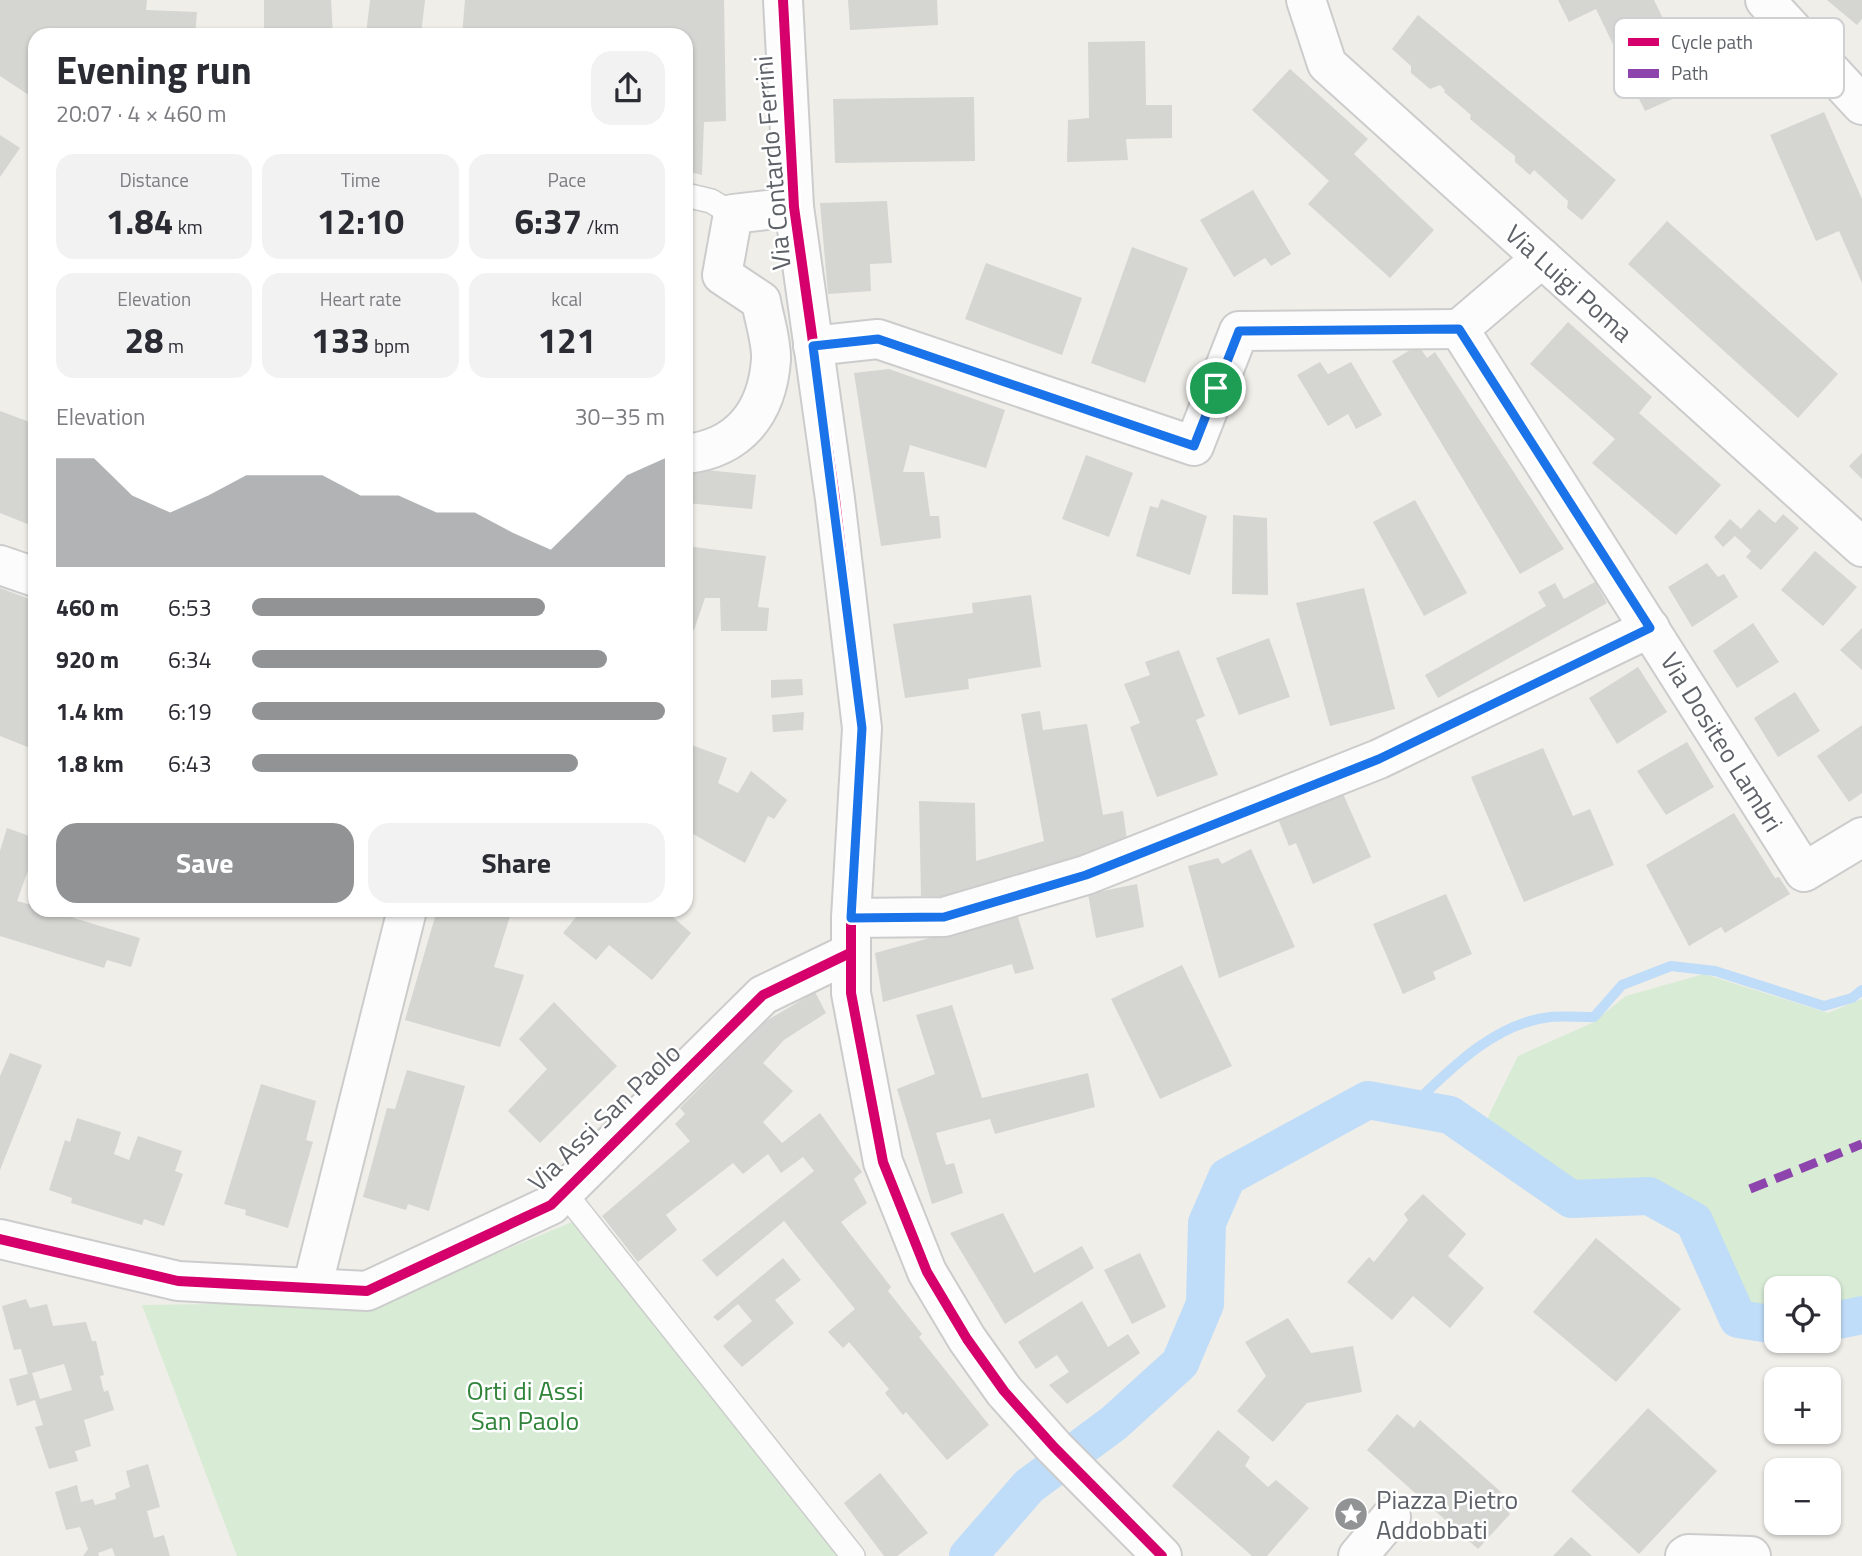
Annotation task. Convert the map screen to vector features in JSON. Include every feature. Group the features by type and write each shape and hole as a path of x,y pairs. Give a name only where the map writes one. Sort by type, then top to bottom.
{"street":[{"name":"Via Contardo Ferrini","path":"783,0 794,207 862,728 851,935 851,993 883,1162 927,1272 982,1360 1054,1447 1162,1556"},
{"name":"Via Luigi Poma","path":"1306,0 1327,64 1862,547"},
{"path":"1765,0 1782,18"},
{"path":"1844,86 1862,105"},
{"name":"Via Contardo Ferrini","path":"693,453 717,448 746,429 760,404 771,359 761,301 722,275 733,215 794,207"},
{"path":"813,346 878,339 1194,446 1239,331 1459,329 1542,258"},
{"name":"Via Dositeo Lambri","path":"1459,329 1804,872 1862,837"},
{"path":"0,565 28,575"},
{"path":"851,935 944,917 1086,875 1379,759 1650,628"},
{"path":"313,1288 405,917"},
{"name":"Via Assi San Paolo","path":"0,1239 178,1282 367,1291 551,1205 763,995 851,935"},
{"path":"1358,1556 1391,1517"},
{"path":"1685,1556 1751,1556"}],"lane":[{"path":"693,197 711,201 733,215"},
{"name":"Via Assi San Paolo","path":"564,1192 853,1556"}],"green space":[{"path":"1704,974 1828,1013 1862,999 1862,1315 1841,1318 1841,1276 1764,1276 1764,1315 1745,1311 1703,1210 1646,1184 1571,1186 1483,1134 1489,1115 1518,1056 1592,1023 1626,996"},
{"name":"Orti di Assi San Paolo","path":"572,1222 843,1556 237,1556 142,1305 381,1302"}],"building":[{"path":"0,0 147,0 146,10 197,12 196,28 28,28 28,94 0,76"},
{"path":"264,0 331,0 333,28 264,28"},
{"path":"370,0 425,0 422,28 367,28"},
{"path":"465,0 724,0 726,121 704,122 702,175 693,173 693,28 463,28"},
{"path":"848,0 937,0 938,25 850,30"},
{"path":"1558,0 1654,0 1663,18 1614,18 1614,46 1596,9 1569,22"},
{"path":"1827,0 1862,0 1862,19 1857,25"},
{"path":"1418,15 1616,180 1582,220 1567,208 1568,201 1534,170 1530,175 1515,162 1515,156 1470,119 1471,115 1444,92 1440,85 1430,89 1411,73 1411,66 1392,49"},
{"path":"1145,41 1146,105 1172,105 1172,138 1126,139 1128,160 1067,162 1068,120 1089,118 1088,42"},
{"path":"1290,69 1368,139 1354,154 1434,230 1390,278 1308,204 1329,181 1252,110"},
{"path":"974,97 975,161 835,163 833,99"},
{"path":"1639,98 1674,98 1645,111"},
{"path":"1824,112 1862,199 1862,283 1839,231 1816,241 1770,135"},
{"path":"0,135 20,148 0,177"},
{"path":"1253,190 1291,254 1271,266 1265,258 1234,277 1200,220"},
{"path":"887,201 892,263 870,264 871,291 828,294 820,203"},
{"path":"1667,221 1838,374 1798,418 1628,264"},
{"path":"1132,247 1188,268 1145,383 1091,363"},
{"path":"986,263 1082,298 1062,355 965,319"},
{"path":"1568,322 1652,397 1639,413 1721,485 1676,535 1592,463 1615,439 1530,364"},
{"path":"1418,345 1427,358 1435,352 1564,549 1520,574 1392,361"},
{"path":"1320,362 1328,374 1351,362 1382,415 1356,429 1348,414 1328,426 1297,375"},
{"path":"889,369 1005,410 986,468 910,445 903,472 924,472 930,516 939,516 941,538 881,546 854,373"},
{"path":"0,411 28,421 28,524 0,513"},
{"path":"1862,453 1862,479 1849,466"},
{"path":"1086,455 1133,473 1109,537 1062,519"},
{"path":"693,469 756,475 752,509 693,504"},
{"path":"1161,499 1207,516 1190,575 1136,556 1150,506 1158,508"},
{"path":"1415,500 1467,593 1424,616 1373,522"},
{"path":"1759,509 1775,523 1783,514 1799,528 1761,570 1746,557 1751,551 1735,536 1723,547 1714,537 1730,519 1741,529"},
{"path":"1233,515 1267,518 1268,595 1232,594"},
{"path":"693,547 766,556 758,607 769,608 767,631 721,631 720,598 705,598 694,630"},
{"path":"1815,551 1857,587 1823,626 1781,590"},
{"path":"1707,563 1718,577 1724,574 1738,597 1692,627 1668,587"},
{"path":"1595,582 1607,603 1438,698 1425,675 1546,606 1538,592 1555,583 1564,599"},
{"path":"0,588 28,598 28,747 0,736"},
{"path":"1364,588 1395,709 1330,726 1296,603"},
{"path":"1031,595 1041,667 968,679 969,689 905,698 893,624 973,613 972,603"},
{"path":"1753,623 1779,662 1737,688 1713,651"},
{"path":"1862,628 1862,670 1840,650"},
{"path":"1269,638 1290,697 1239,715 1216,658"},
{"path":"1179,650 1205,716 1196,720 1218,775 1157,797 1130,727 1140,723 1124,684 1150,675 1145,662"},
{"path":"1638,667 1667,712 1617,744 1589,698"},
{"path":"802,679 803,695 771,698 771,680"},
{"path":"1795,692 1820,731 1778,757 1754,718"},
{"path":"1040,711 1043,730 1087,724 1103,815 1123,811 1127,840 977,897 921,896 919,801 975,803 976,861 1044,841 1021,714"},
{"path":"804,712 803,730 773,732 772,715"},
{"path":"1862,725 1862,793 1849,802 1817,756"},
{"path":"1687,742 1714,787 1666,815 1637,771"},
{"path":"693,746 727,758 718,783 738,793 751,771 787,800 774,819 768,816 745,863 693,834"},
{"path":"1543,748 1573,816 1590,809 1614,865 1524,902 1471,777"},
{"path":"1340,787 1371,857 1313,884 1296,843 1289,846 1276,814"},
{"path":"1734,813 1775,878 1779,877 1790,894 1725,933 1721,927 1689,946 1646,865"},
{"path":"7,828 28,836 28,870 17,901 28,904 28,917 70,917 140,938 131,967 107,960 104,968 0,936 0,851"},
{"path":"1251,849 1295,947 1219,978 1188,866 1218,858 1222,864"},
{"path":"1137,884 1144,927 1096,938 1088,894"},
{"path":"1446,894 1472,954 1433,972 1436,979 1403,994 1373,924"},
{"path":"1017,914 1034,969 1015,974 1012,964 883,1002 875,953"},
{"path":"435,917 510,917 494,967 524,975 500,1047 405,1020"},
{"path":"576,917 673,917 691,933 652,980 609,945 596,960 563,933"},
{"path":"1182,965 1232,1066 1160,1099 1111,999"},
{"path":"815,992 826,1013 784,1040 763,1063 793,1091 763,1122 782,1143 820,1113 862,1172 854,1179 867,1203 841,1222 891,1287 888,1291 922,1334 919,1337 989,1425 947,1460 906,1412 903,1415 885,1393 889,1389 849,1342 843,1348 828,1332 855,1309 784,1221 717,1277 702,1260 814,1171 803,1157 781,1173 768,1154 743,1174 733,1163 666,1215 677,1230 638,1262 602,1216 690,1141 675,1124 685,1114 680,1108 766,1021"},
{"path":"554,1002 617,1066 540,1143 508,1111 547,1069 519,1039"},
{"path":"952,1005 982,1098 1088,1073 1095,1107 995,1134 990,1119 936,1133 946,1165 954,1163 963,1193 932,1204 897,1089 935,1074 916,1015"},
{"path":"10,1053 42,1065 0,1170 0,1076"},
{"path":"407,1070 465,1086 429,1211 408,1204 406,1210 363,1197 387,1108 395,1109"},
{"path":"261,1084 316,1101 306,1140 313,1142 288,1228 245,1215 246,1210 224,1204"},
{"path":"77,1118 121,1132 114,1154 129,1160 138,1136 182,1151 175,1171 183,1174 164,1226 144,1219 142,1225 71,1203 72,1198 49,1190 65,1140 70,1142"},
{"path":"1423,1194 1466,1234 1448,1256 1484,1288 1450,1328 1413,1296 1392,1320 1347,1282 1369,1257 1374,1262 1408,1220 1404,1214"},
{"path":"1003,1213 1034,1273 1082,1246 1094,1268 1005,1324 950,1233"},
{"path":"1596,1238 1681,1309 1616,1382 1533,1312"},
{"path":"1140,1253 1166,1307 1132,1324 1104,1270"},
{"path":"783,1258 801,1280 775,1300 794,1323 742,1367 723,1346 752,1321 738,1304 718,1321 713,1317"},
{"path":"26,1299 30,1308 47,1304 53,1326 86,1322 92,1341 96,1341 104,1375 100,1376 104,1392 108,1390 114,1410 84,1420 91,1446 75,1451 78,1461 49,1469 35,1427 43,1425 35,1400 17,1406 9,1379 28,1374 21,1349 14,1350 2,1306","holes":["64,1364 72,1390 40,1399 32,1373"]},
{"path":"1082,1301 1108,1347 1128,1334 1140,1353 1067,1404 1049,1385 1069,1372 1057,1355 1036,1369 1018,1342"},
{"path":"1288,1318 1311,1353 1353,1346 1362,1392 1307,1403 1273,1442 1237,1411 1266,1376 1245,1342"},
{"path":"1648,1408 1717,1471 1639,1554 1571,1491"},
{"path":"1397,1414 1414,1428 1420,1420 1501,1492 1496,1499 1510,1514 1478,1549 1367,1450"},
{"path":"1218,1430 1250,1457 1245,1466 1268,1487 1276,1480 1309,1508 1267,1556 1252,1556 1172,1486"},
{"path":"148,1464 160,1507 147,1511 154,1538 164,1535 170,1556 115,1556 112,1548 98,1553 99,1556 83,1556 88,1549 80,1527 66,1530 55,1492 77,1485 81,1502 93,1499 95,1505 116,1499 115,1493 130,1487 126,1471"},
{"path":"880,1473 928,1533 897,1556 884,1556 844,1503"},
{"path":"1571,1537 1592,1556 1553,1556"}],"waterway":[{"path":"1410,1108 1456,1065 1491,1039 1529,1021 1550,1017 1594,1017 1622,985 1671,966 1715,971 1824,1006 1852,998 1862,990"},
{"path":"968,1556 1029,1486 1114,1423 1180,1363 1205,1304 1207,1223 1227,1177 1368,1100 1450,1115 1571,1199 1649,1196 1694,1221 1738,1319 1764,1323"},
{"path":"1841,1319 1862,1315"}],"marked path":[{"path":"1750,1189 1862,1144"}],"cycle path":[{"path":"783,0 794,207 835,499 862,728 851,918 851,993 883,1162 927,1272 967,1339 1004,1391 1054,1447 1162,1556"},
{"path":"0,1239 178,1281 367,1291 551,1205 763,995 850,953"}],"place":[{"name":"Piazza Pietro Addobbati","path":"1351,1514"}],"route":[{"path":"1459,329 1650,628 1379,759 1086,875 944,917 851,918 862,728 835,499 813,346 878,339 1194,446 1216,388 1239,331 1459,329"}]}
